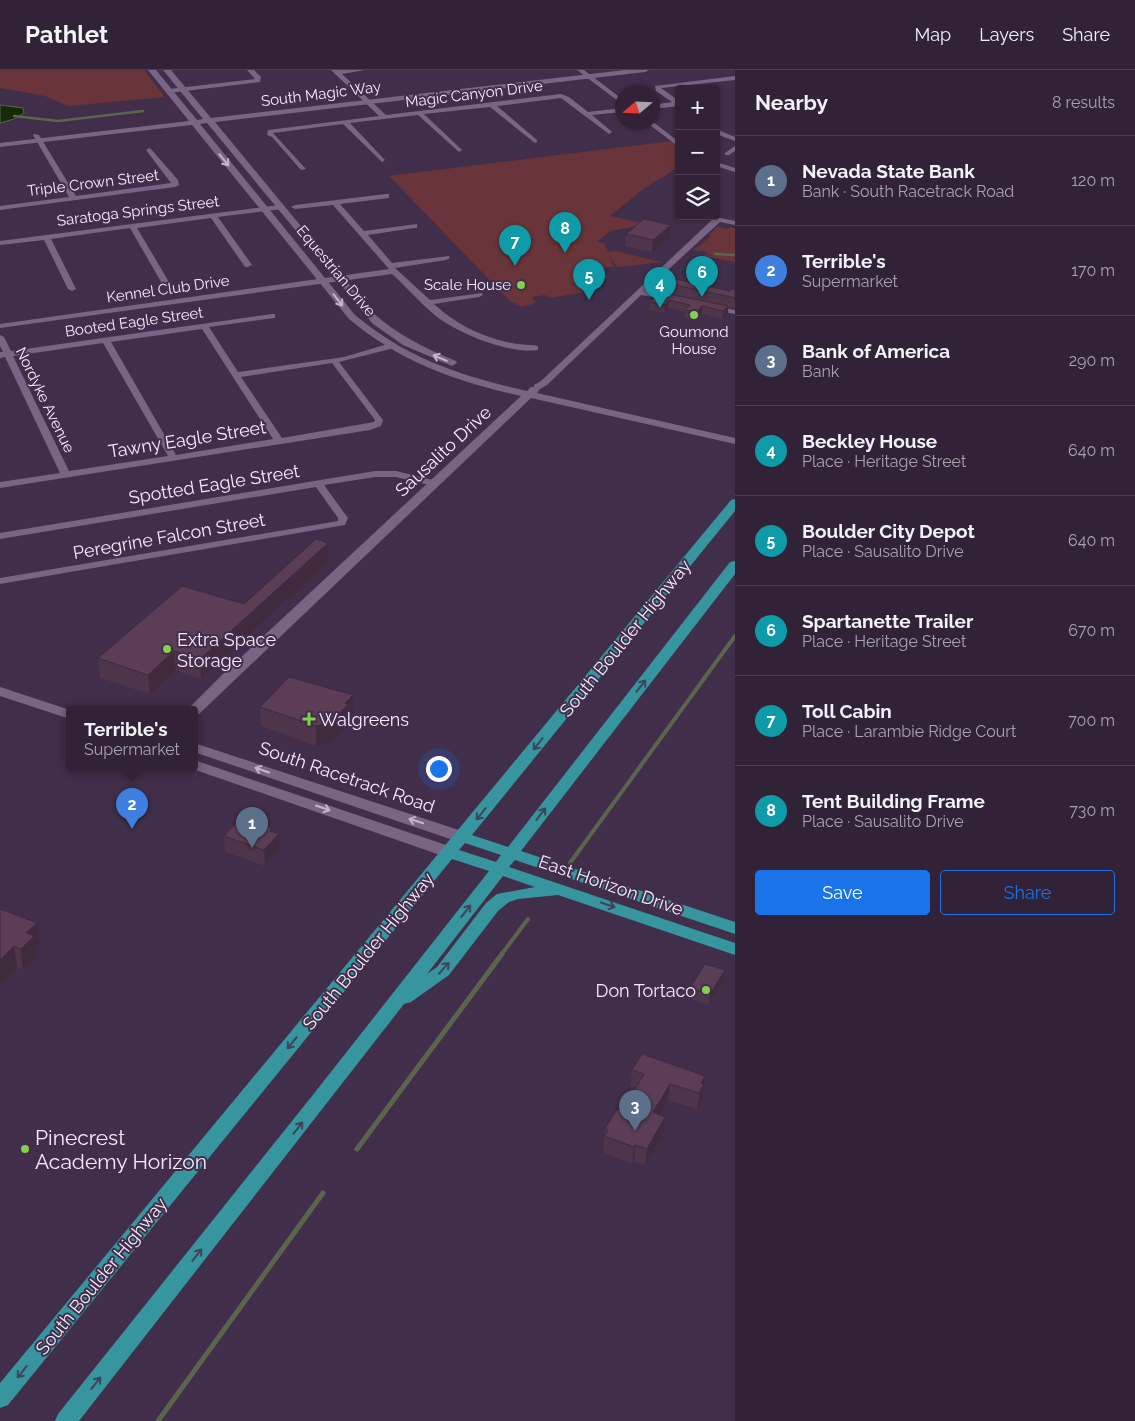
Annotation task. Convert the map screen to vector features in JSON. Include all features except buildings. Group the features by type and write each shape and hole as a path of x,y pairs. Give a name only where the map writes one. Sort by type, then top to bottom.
{"main road":[{"name":"South Boulder Highway","path":"0,1399 735,503"},
{"path":"66,1421 392,1008 735,565"},
{"path":"0,691 66,714"},
{"name":"South Racetrack Road","path":"198,748 486,845"},
{"path":"198,765 449,852"},
{"name":"East Horizon Drive","path":"486,845 735,928"},
{"name":"East Horizon Drive","path":"449,852 735,948"},
{"path":"392,1008 443,971 492,907 503,898 518,894 562,890"}],"street":[{"name":"Equestrian Drive","path":"152,70 360,325 391,346 446,371 735,434"},
{"name":"Equestrian Drive","path":"167,70 339,279 377,322 412,345 457,365 534,391 735,441"},
{"path":"169,91 258,81 260,78 250,70"},
{"path":"336,71 362,70"},
{"name":"South Magic Way","path":"0,140 37,138 366,100 602,70"},
{"name":"South Magic Way","path":"584,73 645,70"},
{"path":"336,71 384,117"},
{"path":"584,73 615,97"},
{"path":"675,102 658,90 657,87 735,78"},
{"name":"Magic Canyon Drive","path":"303,169 274,136 270,134 270,131 561,96 567,98 587,114"},
{"path":"660,105 675,104"},
{"path":"492,105 534,141"},
{"path":"587,114 615,111"},
{"path":"420,113 459,150"},
{"path":"587,114 609,132"},
{"path":"345,122 382,160"},
{"path":"659,130 675,142"},
{"path":"720,133 735,139"},
{"path":"37,138 74,198"},
{"name":"South Magic Way","path":"0,145 37,138"},
{"path":"727,154 735,148"},
{"name":"Triple Crown Street","path":"0,208 175,185 175,182 149,150"},
{"path":"720,165 735,170"},
{"path":"296,207 386,196"},
{"path":"335,202 392,268 445,319 477,335 506,344 535,348"},
{"name":"Saratoga Springs Street","path":"0,243 279,206"},
{"path":"213,215 248,265"},
{"name":"Sausalito Drive","path":"198,707 434,483 718,220 735,223"},
{"path":"132,226 168,287"},
{"path":"362,234 414,226"},
{"path":"46,237 72,289"},
{"name":"Kennel Club Drive","path":"0,326 339,279 446,258"},
{"path":"641,291 679,300"},
{"path":"427,303 479,295"},
{"path":"707,306 735,312"},
{"name":"Booted Eagle Street","path":"4,355 272,316"},
{"path":"204,326 279,441"},
{"name":"Nordyke Avenue","path":"0,337 4,355 66,475"},
{"path":"106,340 173,457"},
{"path":"236,375 362,355 391,346"},
{"name":"Tawny Eagle Street","path":"0,485 370,427 378,424 379,420 334,360"},
{"name":"Spotted Eagle Street","path":"0,536 386,473 434,483"},
{"name":"Peregrine Falcon Street","path":"0,581 342,523 342,518 318,483"}],"shaded area":[{"path":"0,70 144,70 165,97 68,106 45,96 0,88"},
{"path":"0,105 23,108 24,113 14,119 0,123"},
{"path":"672,141 675,143 675,169 642,190 610,216 647,224 611,231 597,241 605,244 608,252 615,251 661,262 622,267 616,266 609,255 614,267 607,267 596,271 608,276 595,290 551,298 545,295 532,297 536,303 522,307 510,301 389,176"},
{"path":"717,227 735,228 735,262 703,256 708,252 694,250 711,236 709,235"}],"waterway":[{"path":"14,116 58,121 143,111"},
{"path":"715,254 735,255"},
{"path":"570,863 735,636"},
{"path":"501,955 528,919"},
{"path":"357,1149 502,954"},
{"path":"158,1421 323,1193"}],"place":[{"name":"Tent Building Frame","path":"565,253"},
{"name":"Toll Cabin","path":"515,266"},
{"name":"Scale House","path":"521,285"},
{"name":"Spartanette Trailer","path":"702,297"},
{"name":"Boulder City Depot","path":"589,300"},
{"name":"Beckley House","path":"660,308"},
{"name":"Goumond House","path":"694,315"},
{"name":"Extra Space Storage","path":"167,649"},
{"name":"Walgreens","path":"309,719"},
{"name":"Terrible's","path":"132,829"},
{"name":"Nevada State Bank","path":"252,848"},
{"name":"Don Tortaco","path":"706,990"},
{"name":"Bank of America","path":"635,1131"},
{"name":"Pinecrest Academy Horizon","path":"25,1149"}]}
